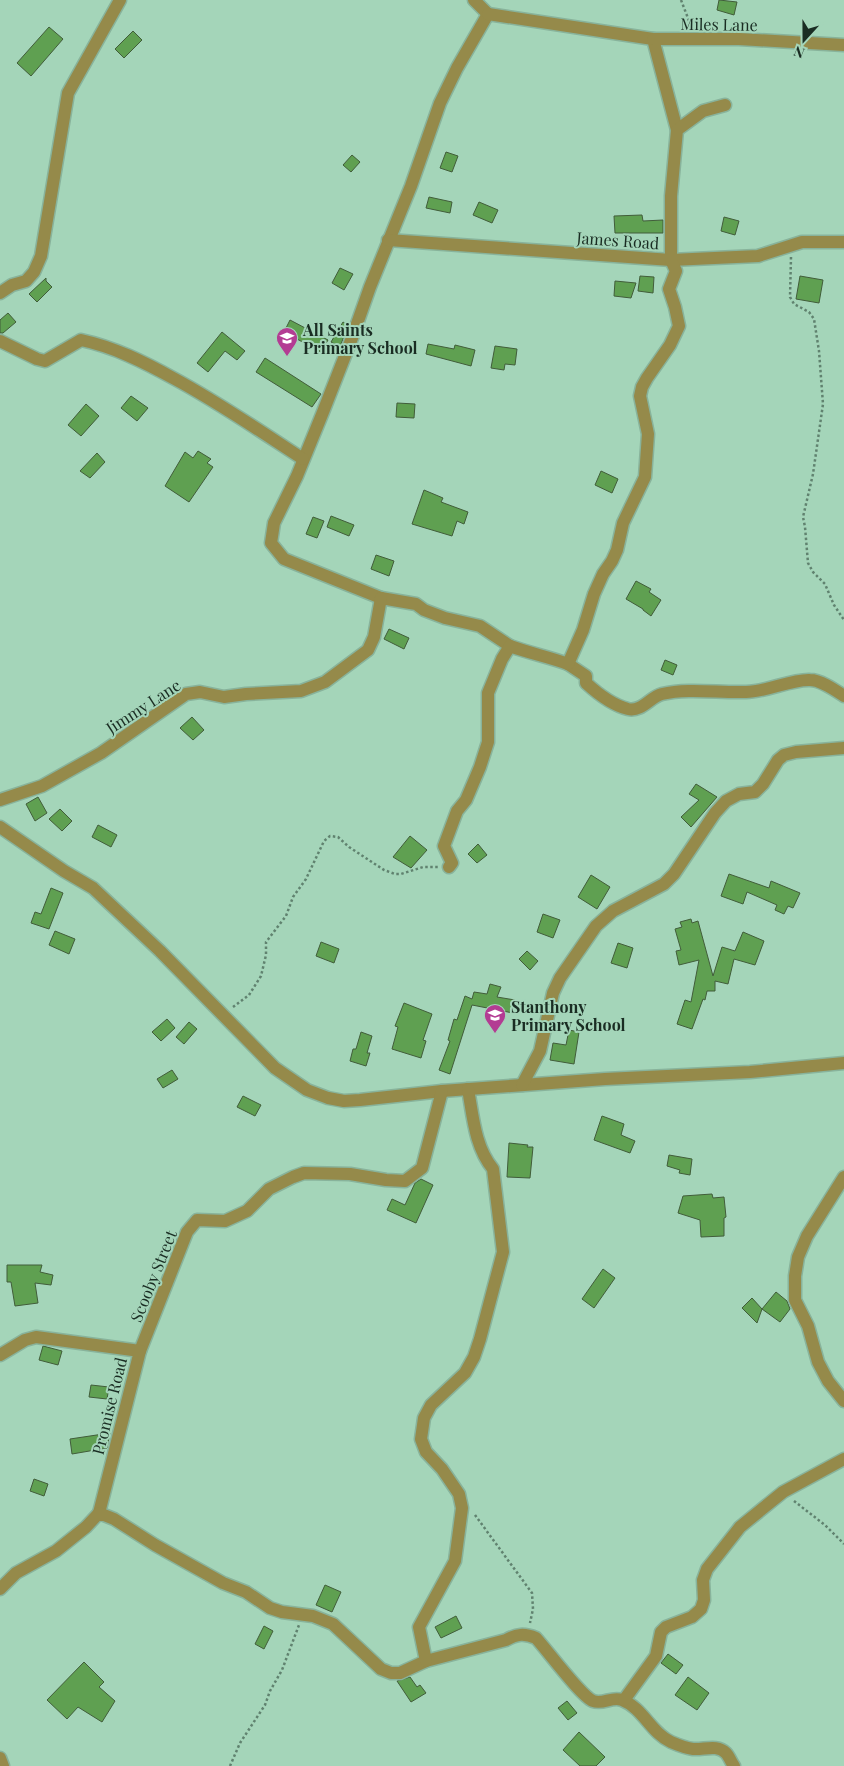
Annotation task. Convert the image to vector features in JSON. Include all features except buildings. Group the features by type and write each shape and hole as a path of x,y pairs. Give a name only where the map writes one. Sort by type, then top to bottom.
{"street":[{"path":"0,294 12,285 26,281 34,272 41,256 68,93 120,0"},
{"path":"474,0 488,14 457,68 440,103 411,186 388,240 349,346 297,476 274,523 271,543 284,559 381,598 416,604 424,610 445,618 480,626 510,646 568,664 586,676 586,683 598,695 628,709 637,709 660,694 676,691 745,692 768,690 810,680 834,689 844,696"},
{"name":"Miles Lane","path":"488,14 653,39 739,39 844,45"},
{"path":"568,664 583,630 594,594 617,550 623,523 645,477 648,434 641,405 642,387 670,345 679,326 669,289 676,271 671,260 671,196 677,130 653,39"},
{"path":"677,130 703,111 725,105"},
{"name":"James Road","path":"388,240 671,260 758,256 770,254 802,242 844,242"},
{"path":"0,341 37,359 46,361 82,340 106,346 155,368 212,399 303,459"},
{"name":"Jimmy Lane","path":"0,800 42,786 101,753 186,694 200,692 224,697 301,691 325,682 368,650 374,637 381,598"},
{"path":"449,866 452,863 444,846 458,810 466,800 480,767 488,742 488,693 502,659 510,646"},
{"path":"522,1085 540,1052 553,993 560,978 596,926 613,911 664,884 674,874 715,813 726,801 739,794 755,792 763,784 778,760 784,755 796,752 844,748"},
{"path":"0,827 64,871 93,888 160,951 276,1068 307,1090 328,1098 344,1101 360,1100 468,1089 605,1079 750,1072 844,1063"},
{"path":"426,1661 420,1627 455,1561 462,1508 459,1494 442,1469 426,1452 421,1439 424,1418 431,1405 465,1373 474,1357 503,1252 493,1170 485,1159 479,1145 468,1089"},
{"name":"Scooby Street","path":"140,1351 187,1232 197,1220 225,1221 247,1212 269,1189 304,1173 350,1174 405,1181 422,1168 442,1091"},
{"path":"844,1177 808,1236 798,1257 795,1276 795,1300 808,1326 818,1362 828,1381 844,1401"},
{"name":"Promise Road","path":"0,1355 25,1340 36,1337 140,1351 99,1513"},
{"path":"624,1700 656,1656 661,1632 666,1627 692,1617 701,1609 704,1600 703,1580 707,1569 740,1527 783,1492 844,1459"},
{"path":"0,1589 16,1574 63,1545 86,1527 99,1513 114,1518 155,1546 223,1583 246,1592 270,1608 282,1612 313,1616 333,1624 381,1669 386,1671 400,1673 426,1661 506,1640 517,1634 528,1634 536,1638 580,1690 592,1701 602,1702 615,1698 624,1700 635,1708 663,1738 680,1746 693,1749 717,1748 726,1753 734,1766"},
{"path":"0,1758 3,1766"}],"path":[{"path":"681,0 696,39"},
{"path":"792,245 790,297 794,304 809,312 814,319 819,351 823,404 814,474 803,517 808,562 813,572 825,584 844,620"},
{"path":"224,1014 249,995 257,982 266,955 266,942 286,916 293,897 306,879 324,842 330,836 338,837 349,847 384,870 395,874 423,867 449,866"},
{"path":"783,1492 825,1525 844,1544"},
{"path":"459,1494 532,1593 532,1609 528,1634"},
{"path":"230,1766 240,1743 265,1705 270,1691 282,1670 303,1615"}],"place":[{"name":"All Saints Primary School","path":"287,357"},
{"name":"Stanthony Primary School","path":"495,1034"}]}
